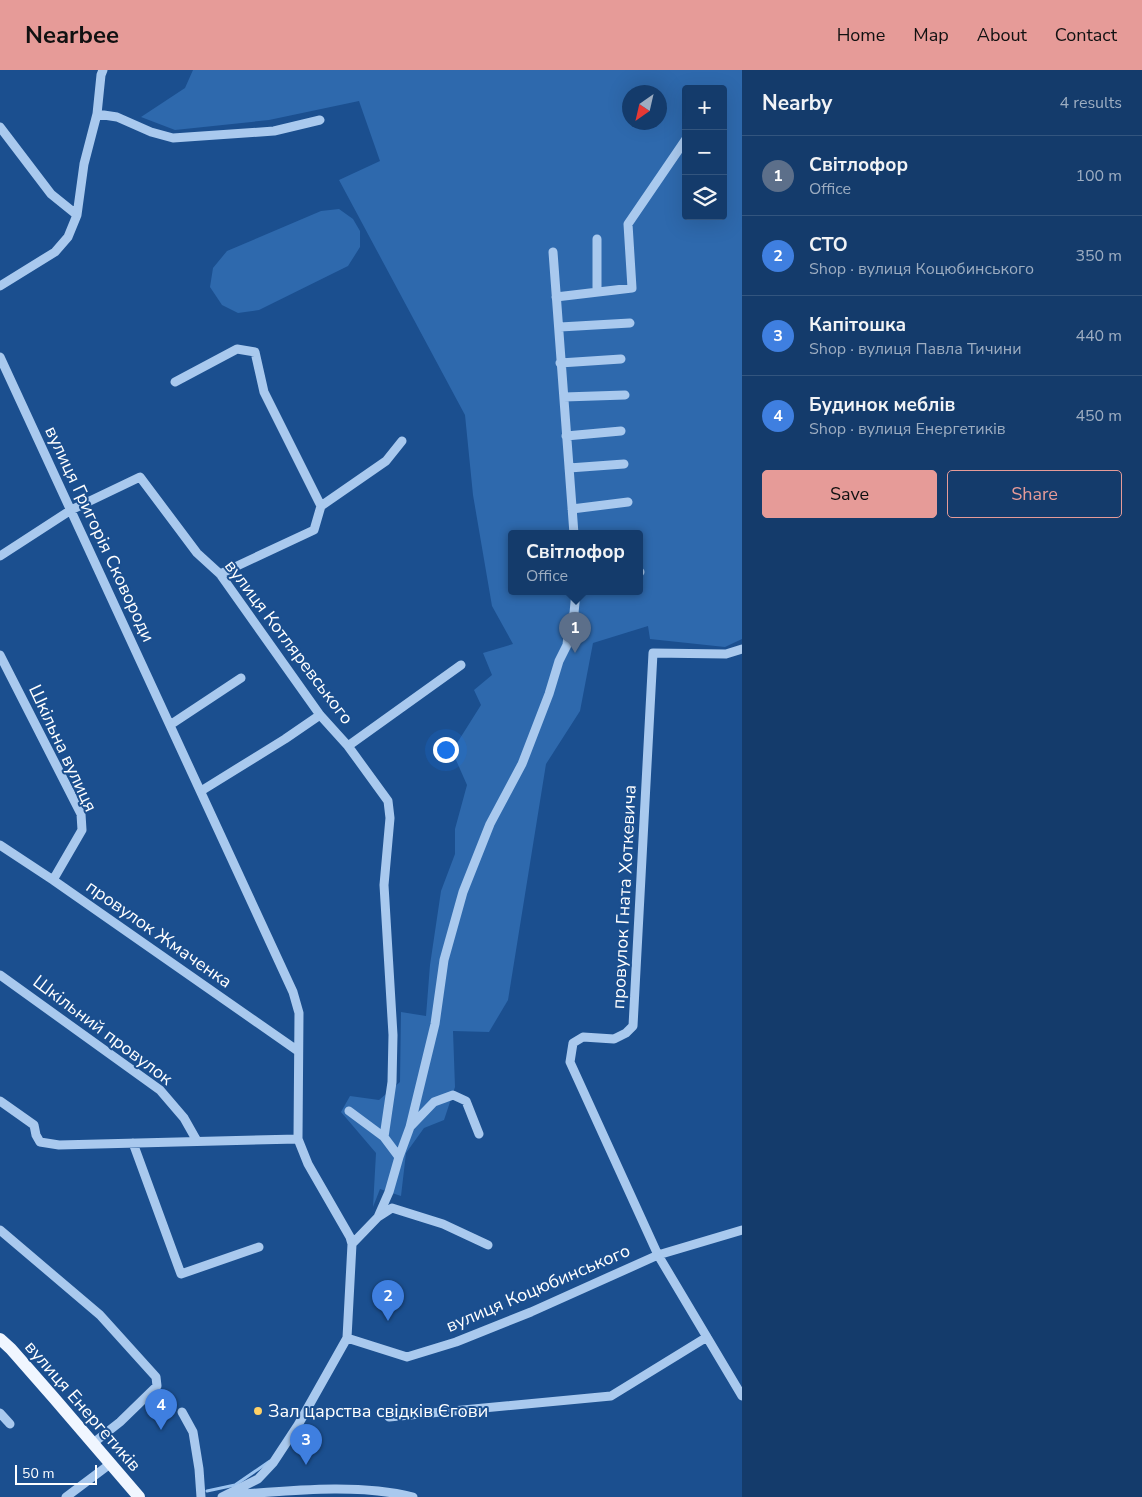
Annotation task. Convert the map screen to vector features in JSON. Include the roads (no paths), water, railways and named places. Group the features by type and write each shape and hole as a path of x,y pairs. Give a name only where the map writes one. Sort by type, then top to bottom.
{"main road":[{"name":"вулиця Енергетиків","path":"0,1339 48,1391 139,1497"}],"street":[{"path":"0,286 55,252 68,238 77,215 84,164 97,114 102,72 92,70"},
{"path":"97,114 117,117 151,132 174,138 274,131 320,120"},
{"path":"0,127 51,194 77,215"},
{"path":"556,297 632,288 628,224 682,145"},
{"path":"597,239 597,291"},
{"path":"553,252 574,530"},
{"path":"560,327 630,323"},
{"path":"175,382 237,349 255,352 264,392 321,506"},
{"name":"вулиця Григорія Сковороди","path":"0,357 293,992 298,1013 298,1140"},
{"path":"560,363 621,359"},
{"path":"564,397 625,395"},
{"path":"566,436 621,431"},
{"path":"220,574 314,530 321,506 386,461 402,441"},
{"path":"569,468 624,464"},
{"name":"вулиця Котляревського","path":"71,510 140,477 197,553 220,574 320,715 348,746 388,801 390,818 384,885 393,1035 392,1082 384,1137"},
{"path":"572,509 628,502"},
{"path":"0,556 71,510"},
{"path":"378,1217 389,1192 398,1157 410,1127 436,1024 444,960 463,892 490,824 522,764 546,703 566,646 569,626 574,613 576,595"},
{"name":"провулок Гната Хоткевича","path":"658,1255 570,1062 573,1044 583,1037 614,1039 626,1033 634,1026 653,653 726,654 742,648"},
{"name":"Шкільна вулиця","path":"0,655 81,814 82,830 54,880"},
{"name":"вулиця Котляревського","path":"348,746 461,665"},
{"path":"170,725 241,678"},
{"path":"201,791 320,715"},
{"name":"провулок Жмаченка","path":"0,845 54,880 298,1050"},
{"name":"Шкільний провулок","path":"0,975 160,1090 184,1118 197,1141"},
{"path":"410,1127 434,1102 453,1095 466,1101 479,1134"},
{"path":"0,1102 34,1125 40,1142 59,1146 197,1141 298,1140 308,1164 352,1244 347,1338 298,1425 273,1463 258,1479 224,1496"},
{"path":"349,1111 384,1137 398,1157"},
{"path":"133,1143 181,1274 259,1246"},
{"path":"352,1244 378,1217 392,1208 443,1224 488,1245"},
{"path":"0,1230 100,1315 156,1378 157,1386 120,1422 92,1444"},
{"name":"вулиця Коцюбинського","path":"347,1338 407,1357 456,1342 531,1312 658,1255 742,1230"},
{"path":"658,1255 742,1396"},
{"path":"389,1417 612,1396 707,1336"},
{"path":"182,1412 193,1432 201,1497"},
{"path":"0,1413 10,1424"},
{"path":"66,1497 110,1464"},
{"path":"224,1496 321,1489 395,1492 413,1497"}],"waterway":[{"path":"207,1491 235,1485 270,1461"}],"place":[{"name":"Світлофор","path":"575,653"},
{"name":"СТО","path":"388,1321"},
{"name":"Зал царства свідків Єгови","path":"258,1411"},
{"name":"Будинок меблів","path":"161,1430"},
{"name":"Капітошка","path":"306,1465"}]}
